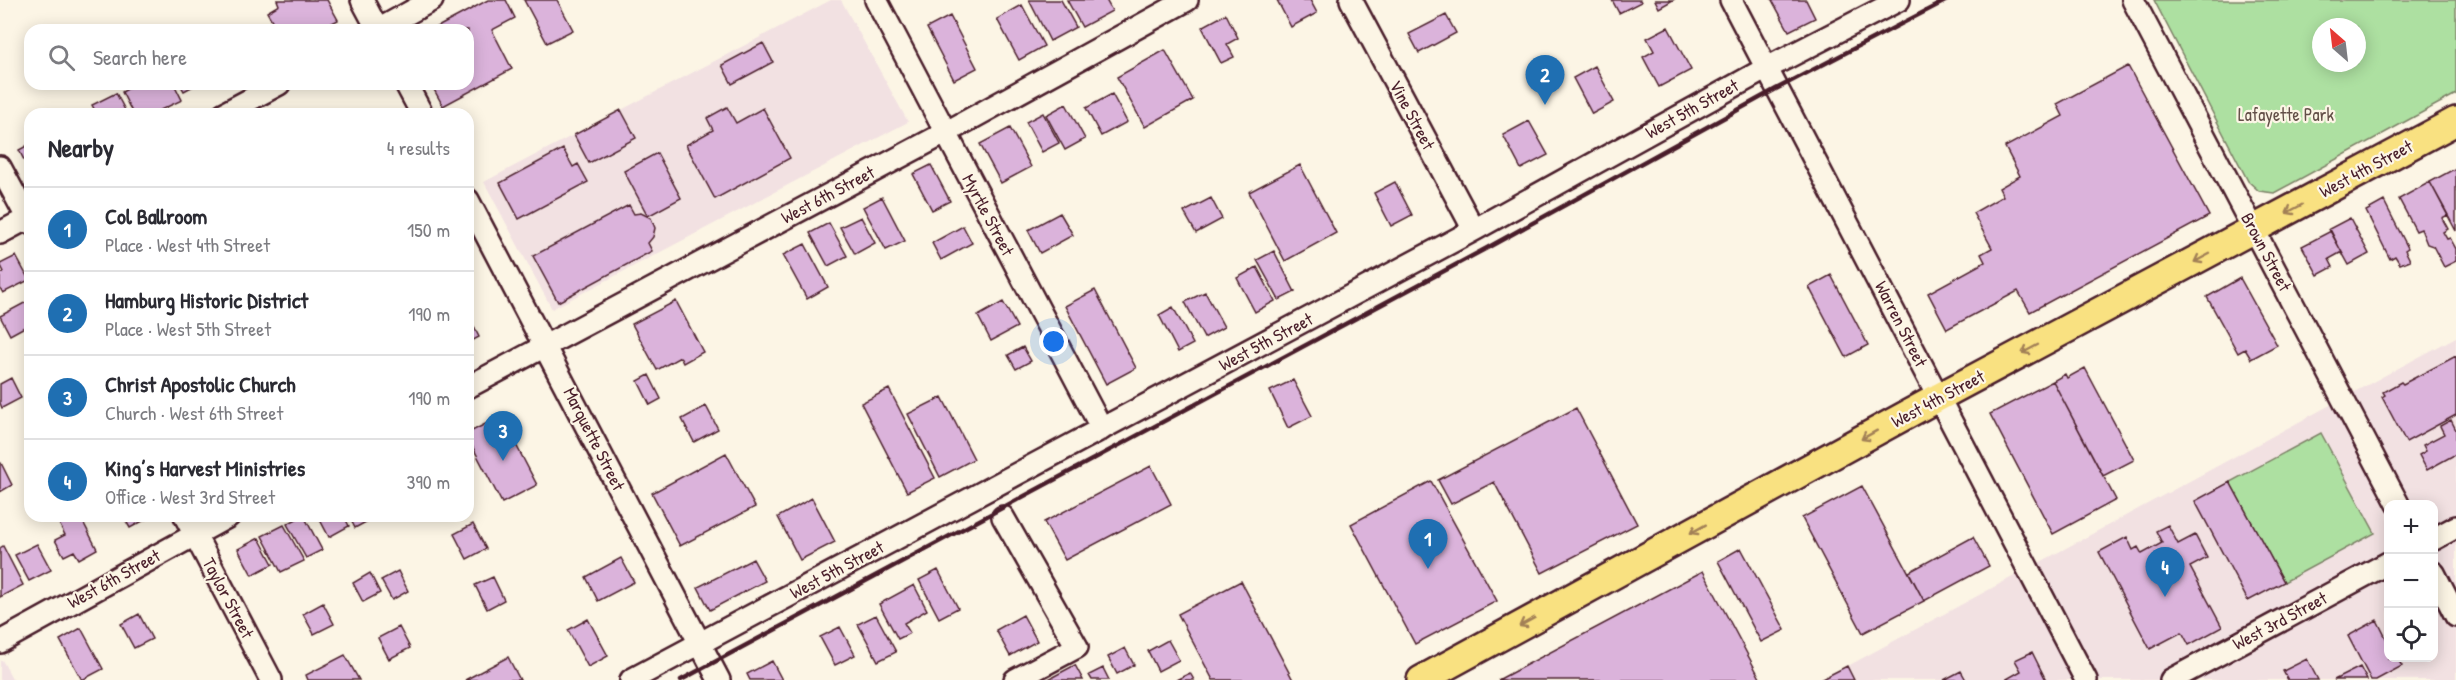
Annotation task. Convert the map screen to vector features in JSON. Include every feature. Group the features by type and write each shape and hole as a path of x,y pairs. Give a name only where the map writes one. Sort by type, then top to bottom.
{"main road":[{"name":"West 4th Street","path":"1421,680 1939,397 2456,121"}],"street":[{"path":"362,0 375,24"},
{"path":"389,24 432,0"},
{"name":"Myrtle Street","path":"876,0 1102,429"},
{"name":"West 6th Street","path":"474,384 945,133 1187,0"},
{"name":"Vine Street","path":"1351,0 1474,230"},
{"name":"Warren Street","path":"1731,0 2086,680"},
{"name":"West 5th Street","path":"631,680 1474,230 1765,69 1899,0"},
{"name":"Brown Street","path":"2133,0 2396,500"},
{"path":"234,108 268,90"},
{"path":"409,90 419,108"},
{"path":"0,166 24,211"},
{"name":"Marquette Street","path":"474,211 546,345 719,680"},
{"path":"0,233 24,222"},
{"path":"1003,517 1077,647 1015,680"},
{"name":"West 6th Street","path":"0,642 190,525"},
{"name":"Taylor Street","path":"190,525 271,680"},
{"path":"2438,536 2456,527"},
{"name":"West 3rd Street","path":"2171,680 2384,565"},
{"path":"2438,582 2456,616"}],"shaded area":[{"path":"831,0 841,0 908,122 552,309 484,182"},
{"path":"2456,337 2456,680 1822,680"},
{"path":"2,660 13,680 0,680 0,661"}],"green space":[{"name":"Lafayette Park","path":"2154,0 2456,0 2456,94 2274,193 2259,191 2248,181"},
{"path":"2321,433 2375,533 2284,582 2230,482"}],"building":[{"path":"277,0 327,0 338,20 330,24 274,24 267,12 279,5"},
{"path":"488,0 506,0 515,18 492,30 512,69 474,89 474,24 443,24"},
{"path":"524,0 557,0 573,30 547,43"},
{"path":"1029,0 1061,0 1076,27 1050,41"},
{"path":"1067,0 1106,0 1112,11 1082,27"},
{"path":"1277,0 1310,0 1317,13 1291,27"},
{"path":"1612,0 1640,0 1641,2 1619,13"},
{"path":"1655,0 1673,0 1659,8"},
{"path":"1772,0 1806,0 1815,18 1789,31"},
{"path":"1022,5 1044,46 1019,60 997,19"},
{"path":"1226,14 1238,38 1227,44 1234,57 1221,63 1202,27"},
{"path":"1446,15 1456,33 1419,53 1409,34"},
{"path":"950,16 977,68 954,80 927,28"},
{"path":"1668,27 1691,70 1659,87 1643,57 1654,51 1647,38"},
{"path":"763,43 773,62 732,84 722,65"},
{"path":"1165,50 1193,100 1145,127 1117,77"},
{"path":"1595,66 1614,102 1592,114 1573,78"},
{"path":"2128,66 2209,216 2030,312 2018,291 1947,329 1928,293 1985,262 1981,254 1992,248 1973,213 2003,196 1999,188 2020,176 2005,147 2063,116 2057,104"},
{"path":"126,90 177,90 182,100 165,108 130,108 122,92"},
{"path":"434,90 473,90 443,106"},
{"path":"116,93 124,108 94,108 92,105"},
{"path":"1112,94 1127,122 1101,136 1086,108"},
{"path":"1066,104 1085,139 1065,150 1046,115"},
{"path":"727,107 736,123 763,108 790,158 715,199 686,145 713,130 707,118"},
{"path":"621,110 636,138 589,163 574,135"},
{"path":"1043,113 1059,143 1042,152 1026,122"},
{"path":"1529,121 1548,155 1521,169 1503,135"},
{"path":"1010,128 1031,167 1001,183 980,144"},
{"path":"24,147 24,160 19,150"},
{"path":"563,149 573,167 578,164 588,182 519,219 500,183"},
{"path":"657,153 681,198 648,216 624,171"},
{"path":"931,165 950,201 932,210 913,174"},
{"path":"1300,165 1336,233 1285,261 1249,192"},
{"path":"2456,168 2456,231 2430,182"},
{"path":"1395,182 1412,215 1391,226 1374,193"},
{"path":"2430,182 2448,215 2442,218 2448,229 2443,232 2447,239 2450,238 2456,249 2456,261 2444,267 2433,246 2427,244 2421,229 2416,231 2399,199"},
{"path":"882,197 905,241 886,250 863,207"},
{"path":"1211,198 1222,219 1196,233 1184,212"},
{"path":"2384,201 2408,248 2405,250 2410,260 2400,264 2395,256 2390,259 2366,211"},
{"path":"629,205 634,214 641,213 651,218 655,228 653,237 648,243 652,251 558,302 533,256"},
{"path":"1060,213 1073,235 1040,253 1028,230"},
{"path":"861,217 875,243 855,254 840,227"},
{"path":"2350,218 2369,254 2349,265 2329,229"},
{"path":"829,223 847,256 828,266 810,233"},
{"path":"963,226 972,243 941,260 932,243"},
{"path":"2331,231 2343,255 2340,253 2329,259 2333,267 2318,275 2302,246"},
{"path":"805,244 828,287 807,299 783,255"},
{"path":"1274,251 1295,292 1279,300 1257,260"},
{"path":"16,256 24,271 24,282 3,293 0,288 0,274 4,272 0,264"},
{"path":"1257,267 1275,301 1255,312 1237,278"},
{"path":"1831,275 1868,345 1846,357 1809,287"},
{"path":"2240,278 2277,345 2251,359 2245,349 2238,353 2207,297"},
{"path":"1095,290 1136,368 1106,384 1065,306"},
{"path":"1205,292 1224,327 1204,338 1185,302"},
{"path":"676,301 703,352 683,363 680,357 657,370 632,324"},
{"path":"1003,302 1017,327 991,341 978,316"},
{"path":"24,303 24,327 10,335 0,316"},
{"path":"1173,307 1193,344 1178,352 1159,315"},
{"path":"474,327 479,337 474,340"},
{"path":"1023,347 1031,361 1016,369 1008,355"},
{"path":"2456,356 2456,415 2406,442 2382,397 2385,395 2383,392"},
{"path":"2085,368 2134,460 2103,476 2053,381 2065,374 2067,378"},
{"path":"649,375 661,399 650,405 638,381"},
{"path":"11,378 21,398 2,408 0,384"},
{"path":"1293,380 1312,416 1288,428 1270,391"},
{"path":"2053,381 2116,500 2053,534 1990,414"},
{"path":"889,389 935,478 907,492 861,403"},
{"path":"942,397 974,459 940,477 908,414"},
{"path":"706,406 718,429 694,442 682,419"},
{"path":"1576,408 1637,524 1542,573 1494,482 1451,504 1438,480"},
{"path":"501,416 537,485 502,503 474,449 474,430"},
{"path":"2451,420 2456,430 2456,454 2427,470 2419,455 2426,451 2423,445 2444,434 2440,426"},
{"path":"726,453 755,507 680,546 652,493"},
{"path":"0,464 12,485 0,492"},
{"path":"1151,466 1171,504 1065,560 1044,522"},
{"path":"1431,481 1497,601 1415,644 1351,524"},
{"path":"2230,482 2284,582 2248,601 2195,501"},
{"path":"1862,486 1924,601 1863,633 1802,518"},
{"path":"812,498 835,542 800,560 778,517"},
{"path":"58,522 83,522 97,549 79,559 74,551 64,556 55,540 65,535"},
{"path":"126,522 141,522 130,528"},
{"path":"307,522 322,550 306,558 287,524"},
{"path":"321,522 347,522 349,526 329,537"},
{"path":"352,522 366,522 355,528"},
{"path":"473,524 486,549 467,559 454,534"},
{"path":"284,525 304,561 281,572 262,536"},
{"path":"2168,525 2178,544 2195,535 2207,558 2190,567 2222,627 2189,645 2182,632 2150,649 2099,552 2127,537 2133,550 2138,547 2142,554 2162,543 2156,531"},
{"path":"1973,537 1989,566 1924,601 1909,572"},
{"path":"259,538 273,564 252,575 238,549"},
{"path":"37,544 51,570 29,581 15,555"},
{"path":"3,546 23,585 0,597 0,548"},
{"path":"1741,548 1785,630 1761,642 1718,561"},
{"path":"621,558 634,582 598,601 586,577"},
{"path":"753,559 765,581 710,610 698,587"},
{"path":"938,570 958,608 939,618 919,580"},
{"path":"398,571 408,591 392,600 381,580"},
{"path":"1703,571 1761,680 1498,680"},
{"path":"370,573 380,593 363,602 353,583"},
{"path":"493,577 504,600 487,609 475,585"},
{"path":"1241,581 1293,680 1213,680 1178,614"},
{"path":"914,585 927,610 904,623 910,633 898,639 879,604"},
{"path":"323,603 334,624 314,634 303,614"},
{"path":"139,614 152,639 134,648 121,624"},
{"path":"876,615 896,652 878,661 858,624"},
{"path":"1023,615 1037,641 1010,656 996,630"},
{"path":"588,619 608,656 588,667 568,630"},
{"path":"2377,620 2384,634 2384,662 2400,662 2402,666 2376,680 2371,680 2348,636"},
{"path":"399,627 410,648 389,659 378,638"},
{"path":"840,627 855,655 835,665 820,637"},
{"path":"81,628 103,669 82,680 60,640"},
{"path":"1168,640 1179,660 1158,671 1148,651"},
{"path":"1125,648 1134,665 1117,674 1108,657"},
{"path":"2032,652 2046,680 2005,680 2021,671 2015,660"},
{"path":"345,655 359,680 308,680 306,675"},
{"path":"508,657 520,680 465,680"},
{"path":"2307,659 2318,680 2288,680 2283,671"},
{"path":"772,661 782,680 750,680 747,674"},
{"path":"1075,665 1083,680 1047,680"},
{"path":"1847,666 1854,680 1820,680"},
{"path":"2360,667 2367,680 2334,680"},
{"path":"1103,668 1109,680 1092,680 1089,675"},
{"path":"1961,671 1966,680 1944,680"},
{"path":"1190,673 1194,680 1176,680"}],"railway":[{"path":"681,680 1487,248 1776,89 1947,0"}],"place":[{"name":"Hamburg Historic District","path":"1545,105"},
{"name":"Christ Apostolic Church","path":"503,461"},
{"name":"Col Ballroom","path":"1428,569"},
{"name":"King’s Harvest Ministries","path":"2165,597"}]}
